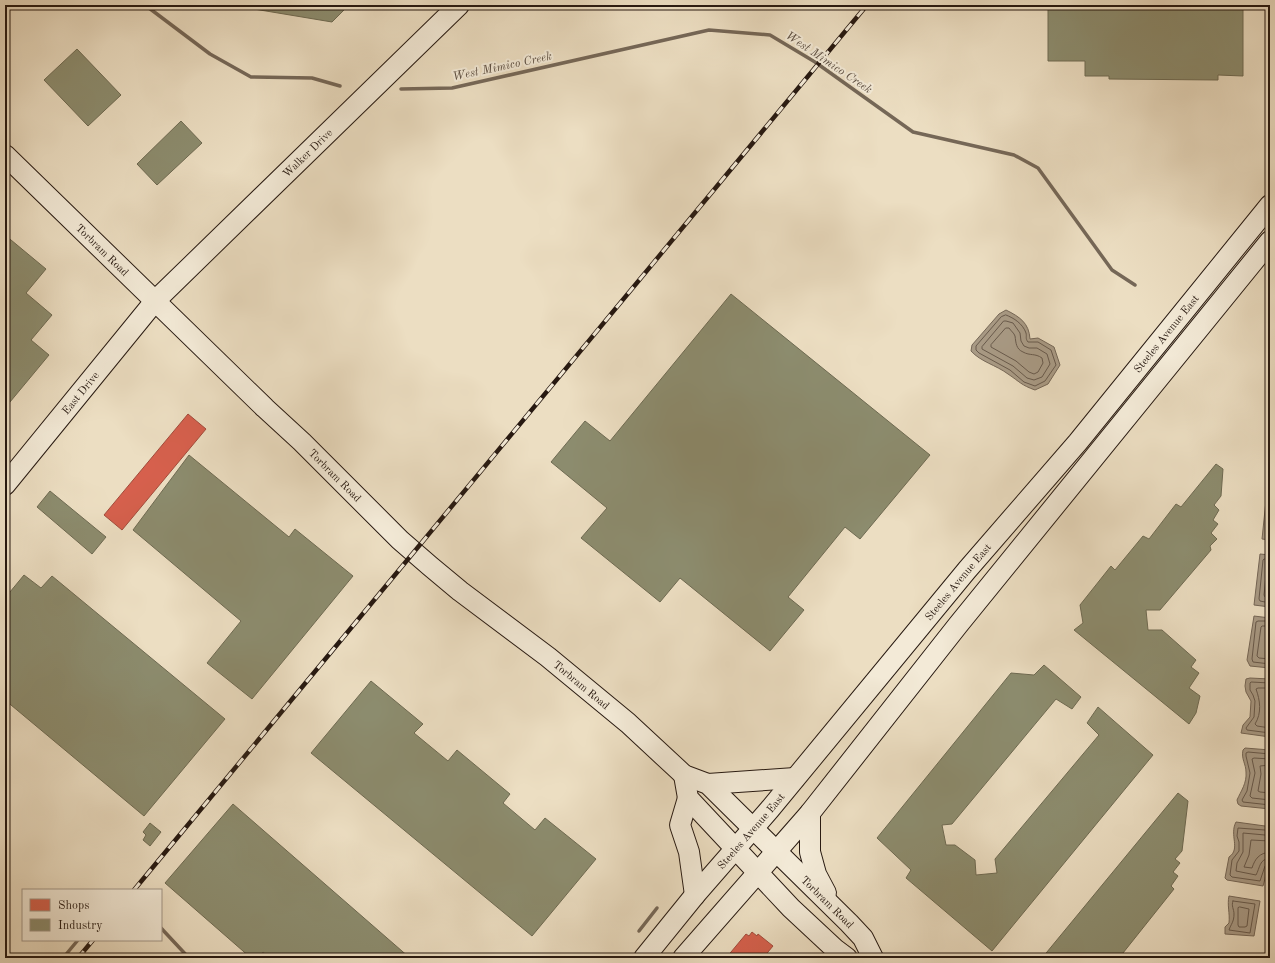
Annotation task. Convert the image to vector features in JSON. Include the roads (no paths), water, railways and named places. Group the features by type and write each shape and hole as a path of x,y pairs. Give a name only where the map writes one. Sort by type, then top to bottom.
{"main road":[{"name":"Walker Drive","path":"155,301 459,5"},
{"name":"Torbram Road","path":"5,155 265,408 302,442 400,540 460,591 548,657 628,723 684,775 708,784 863,938 873,958"},
{"name":"Steeles Avenue East","path":"644,958 967,570 1078,442 1270,205"},
{"name":"Steeles Avenue East","path":"683,958 810,814 958,625 1270,241"},
{"name":"East Drive","path":"5,485 155,301"},
{"path":"684,775 688,798 680,825 689,852 695,896"},
{"path":"708,784 795,778"},
{"path":"688,798 791,908 835,949 847,958"},
{"path":"810,814 810,852 816,874 835,909"}],"water":[{"path":"1006,310 1016,315 1023,321 1028,329 1030,339 1038,338 1054,347 1060,365 1048,384 1035,390 1023,385 1003,371 979,358 971,351 972,345 999,314"},
{"path":"1267,491 1270,491 1270,540 1262,539"},
{"path":"1260,554 1270,555 1270,607 1254,605"},
{"path":"1254,616 1270,618 1270,668 1250,666 1247,660"},
{"path":"1246,679 1270,679 1270,737 1241,733 1243,725 1250,717 1251,701 1246,692 1245,686"},
{"path":"1245,748 1270,750 1270,809 1241,806 1238,804 1237,800 1246,780 1246,769 1243,756 1243,750"},
{"path":"1236,822 1270,826 1269,856 1263,886 1227,880 1225,878 1229,857 1235,846 1234,827"},
{"path":"1229,896 1260,901 1254,936 1225,934 1225,927 1229,923"}],"waterway":[{"name":"West Mimico Creek","path":"145,5 210,54 251,77 312,78 340,86"},
{"name":"West Mimico Creek","path":"401,89 452,88 709,30 770,35 815,62 913,132 1014,155 1038,168 1112,270 1135,285"},
{"path":"639,931 657,908"},
{"path":"162,929 189,958"},
{"path":"63,958 77,941"}],"railway":[{"path":"135,889 867,5"},
{"path":"78,958 92,941"}]}
